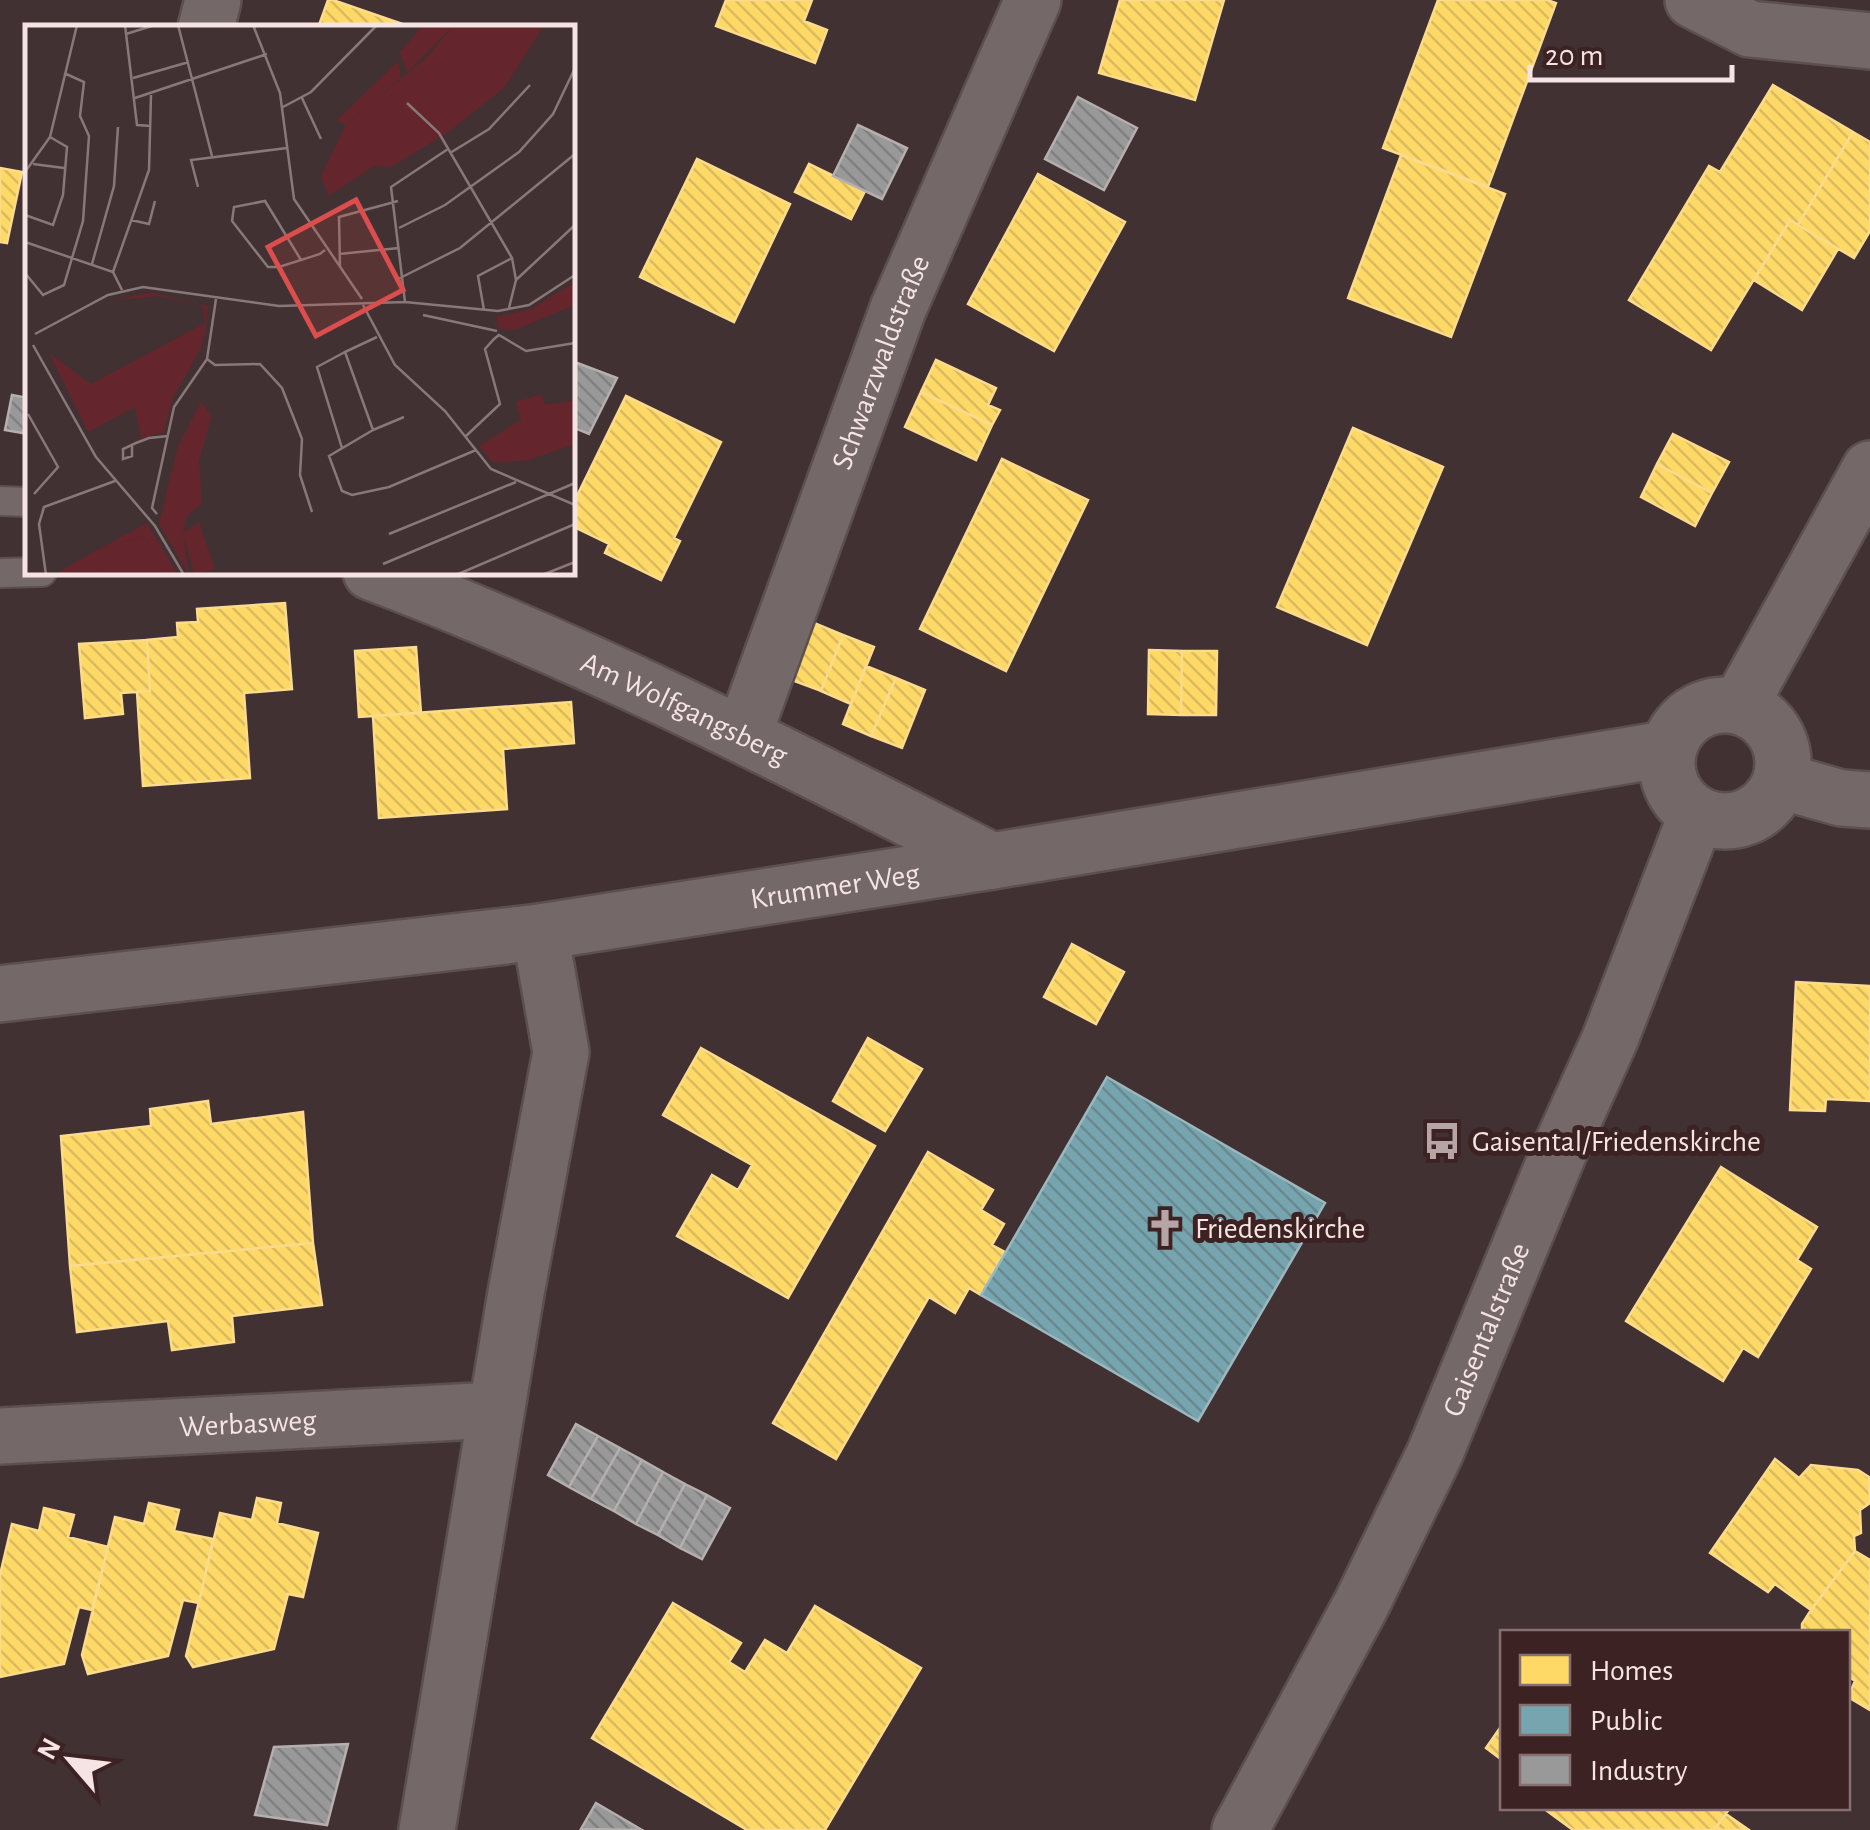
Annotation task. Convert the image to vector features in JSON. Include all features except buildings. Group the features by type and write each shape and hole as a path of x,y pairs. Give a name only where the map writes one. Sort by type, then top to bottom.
{"street":[{"path":"207,25 213,0"},
{"name":"Schwarzwaldstraße","path":"744,734 898,309 1034,0"},
{"path":"1693,0 1750,28 1870,41"},
{"path":"1740,706 1870,469"},
{"name":"Am Wolfgangsberg","path":"379,575 485,616 744,734 992,861"},
{"path":"1740,706 1773,731 1784,760 1781,781 1762,808 1742,819 1719,821 1696,814 1680,800 1669,780 1666,748 1688,718 1708,707 1740,706"},
{"name":"Krummer Weg","path":"0,994 540,932 1666,748"},
{"path":"1781,781 1841,798 1870,800"},
{"name":"Gaisentalstraße","path":"1240,1830 1362,1603 1435,1453 1558,1154 1610,1039 1696,814"},
{"path":"427,1830 496,1410 561,1052 540,932"},
{"name":"Werbasweg","path":"0,1436 496,1410"}],"lane":[{"path":"0,501 25,502"},
{"path":"0,573 25,572"}],"place":[{"name":"Gaisental/Friedenskirche","path":"1442,1141"},
{"name":"Friedenskirche","path":"1165,1228"}]}
